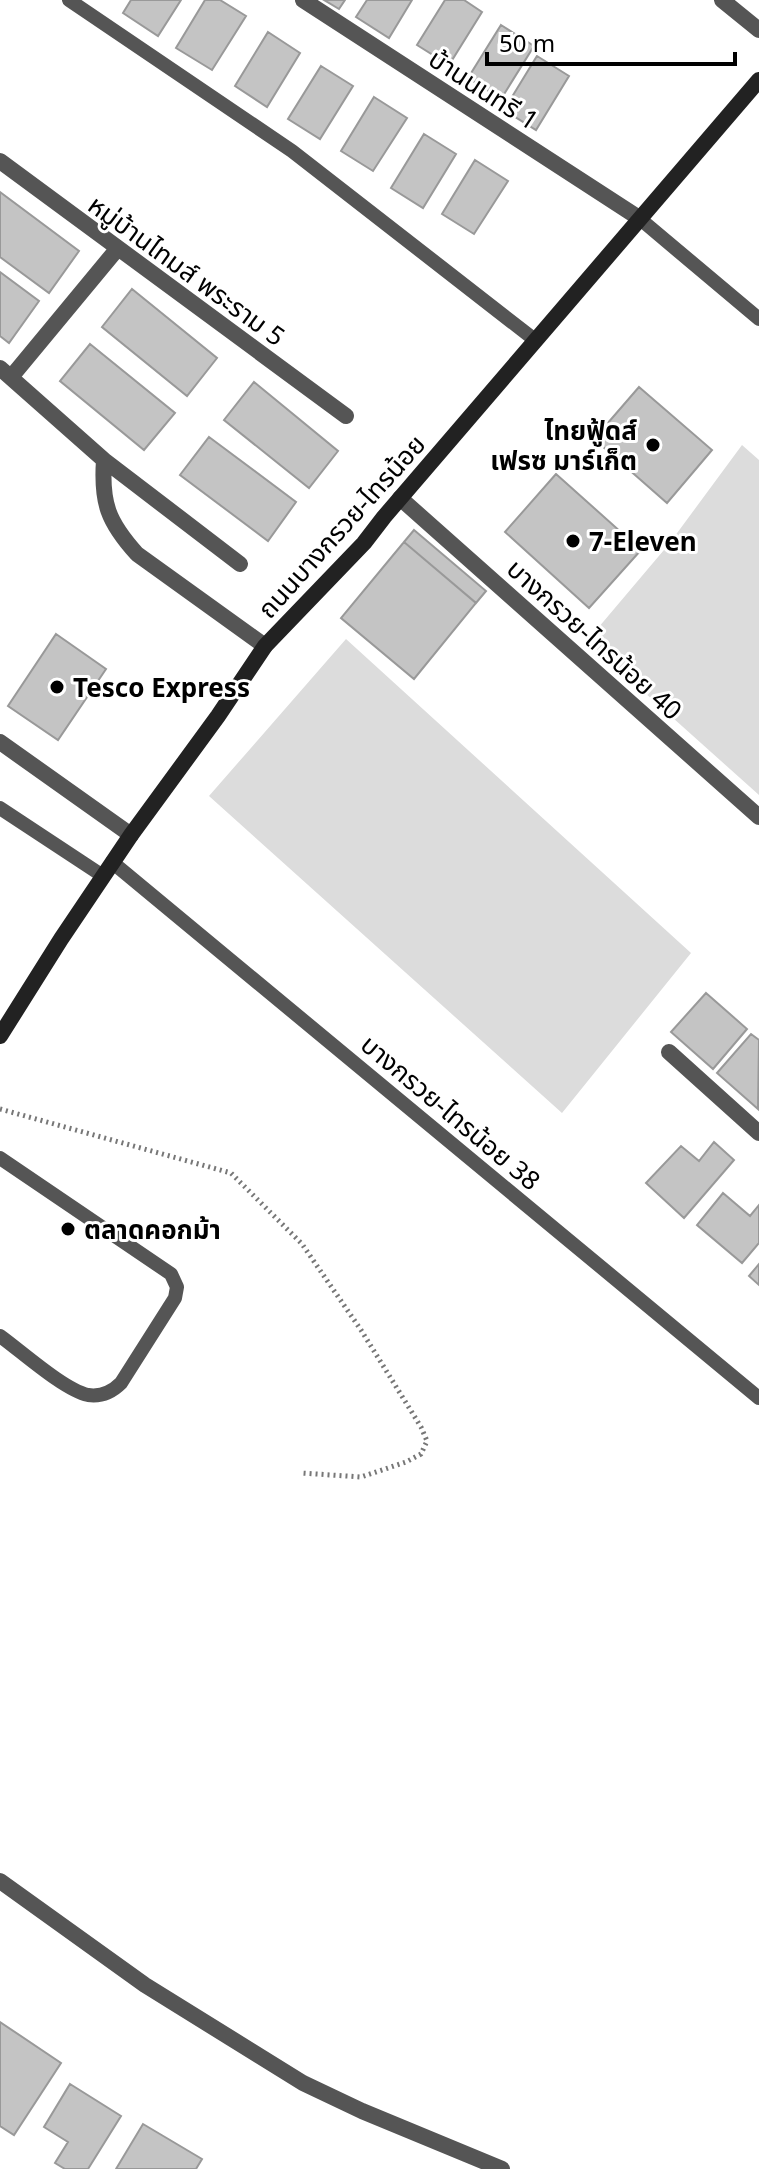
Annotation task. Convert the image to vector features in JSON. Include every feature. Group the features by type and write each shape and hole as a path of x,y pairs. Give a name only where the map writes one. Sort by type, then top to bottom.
{"main road":[{"name":"ถนนบางกรวย-ไทรน้อย","path":"0,1036 131,835 265,646 364,543 759,80"}],"street":[{"name":"บ้านนนทรี 1","path":"303,0 639,218"},
{"path":"722,0 759,30"},
{"name":"หมู่บ้านไทมส์ พระราม 5","path":"0,161 346,416"},
{"path":"118,248 6,372 104,460 240,564"},
{"path":"104,460 102,489 105,505 120,535 137,554 265,646"},
{"name":"บางกรวย-ไทรน้อย 40","path":"400,498 759,817"},
{"path":"0,742 131,835"},
{"path":"669,1052 759,1133"},
{"path":"0,1881 145,1985 303,2083 502,2169"}],"lane":[{"path":"69,0 292,151 535,340"},
{"path":"639,218 759,319"},
{"name":"บางกรวย-ไทรน้อย 38","path":"0,808 108,869 759,1398"},
{"path":"0,1158 171,1274 177,1287 175,1298 113,1392 89,1395 73,1390 0,1336"}],"path":[{"path":"0,1109 231,1173 302,1244 361,1330 427,1441 421,1454 361,1477 301,1473"}],"shaded area":[{"path":"742,445 759,460 759,795 587,641 669,544"},
{"path":"346,639 691,953 562,1113 209,796"}],"building":[{"path":"131,0 181,0 158,36 123,13"},
{"path":"205,0 220,0 246,16 212,70 176,48"},
{"path":"324,0 345,0 339,9"},
{"path":"367,0 412,0 389,38 356,17"},
{"path":"445,0 464,0 482,12 449,65 417,45"},
{"path":"501,25 534,46 501,99 468,78"},
{"path":"268,32 300,53 267,107 235,86"},
{"path":"537,56 569,76 536,130 504,110"},
{"path":"321,66 353,86 320,139 288,119"},
{"path":"374,97 407,118 373,171 341,151"},
{"path":"424,134 456,154 423,208 391,188"},
{"path":"475,160 508,181 474,234 442,214"},
{"path":"0,192 79,251 49,293 0,257"},
{"path":"0,272 39,301 9,343 0,336"},
{"path":"132,289 217,358 187,396 102,327"},
{"path":"90,344 175,413 144,450 60,381"},
{"path":"254,382 338,451 309,488 224,420"},
{"name":"ไทยฟู้ดส์ เฟรซ มาร์เก็ต","path":"639,387 712,450 667,503 594,439"},
{"path":"209,437 296,502 268,541 180,475"},
{"name":"7-Eleven","path":"556,474 641,550 589,608 505,532"},
{"path":"414,530 486,591 476,603 404,542"},
{"path":"404,542 476,603 414,679 341,618"},
{"name":"Tesco Express","path":"56,634 106,669 58,740 8,706"},
{"path":"706,993 747,1029 713,1069 671,1032"},
{"path":"751,1034 759,1040 758,1109 717,1073"},
{"path":"714,1142 734,1160 684,1218 646,1183 681,1146 699,1161"},
{"path":"723,1193 750,1216 759,1205 759,1243 742,1263 697,1225"},
{"path":"759,1264 759,1285 749,1276"},
{"path":"0,2022 61,2063 14,2135 0,2126"},
{"path":"70,2084 121,2116 88,2169 65,2169 55,2163 68,2142 44,2127"},
{"path":"143,2124 202,2159 196,2169 116,2169"}],"place":[{"name":"ไทยฟู้ดส์ เฟรซ มาร์เก็ต","path":"653,445"},
{"name":"7-Eleven","path":"573,541"},
{"name":"Tesco Express","path":"57,687"},
{"name":"ตลาดคอกม้า","path":"68,1229"}]}
